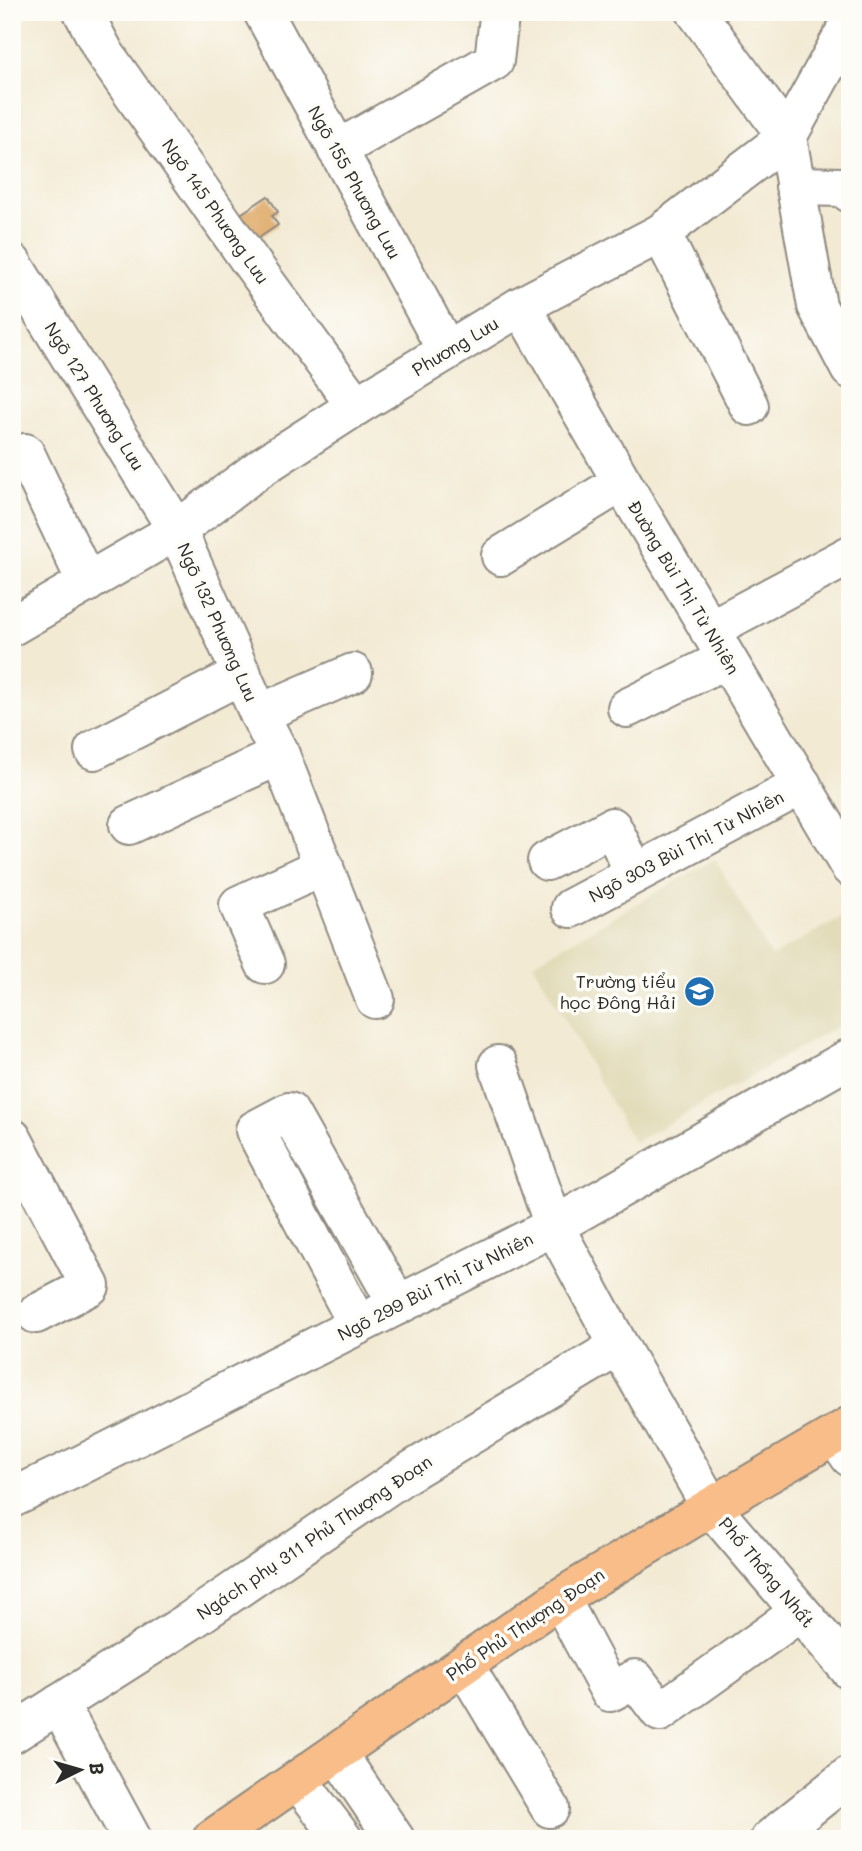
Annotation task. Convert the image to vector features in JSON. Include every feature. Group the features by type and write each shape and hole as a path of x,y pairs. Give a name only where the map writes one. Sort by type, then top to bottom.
{"main road":[{"name":"Phố Phủ Thượng Đoạn","path":"212,1839 560,1598 711,1507 845,1439"}],"street":[{"name":"Ngõ 145 Phương Lưu","path":"83,12 105,54 250,261 356,406"},
{"name":"Ngõ 155 Phương Lưu","path":"263,12 447,351"},
{"path":"696,12 787,137 817,306 850,369"},
{"path":"337,150 495,61 499,17"},
{"name":"Phương Lưu","path":"12,626 177,530 263,466 521,306 661,233 787,137 850,23"},
{"path":"795,186 843,187 850,193"},
{"path":"661,233 749,406"},
{"name":"Ngõ 127 Phương Lưu","path":"12,263 177,530"},
{"name":"Đường Bùi Thị Từ Nhiên","path":"521,306 850,867"},
{"path":"25,453 87,583"},
{"path":"501,556 622,482"},
{"name":"Ngõ 132 Phương Lưu","path":"177,530 280,755 375,999"},
{"path":"627,708 850,555"},
{"path":"259,714 353,673"},
{"path":"94,750 242,674"},
{"path":"129,825 280,755"},
{"name":"Ngõ 303 Bùi Thị Từ Nhiên","path":"571,908 802,785"},
{"path":"547,861 612,827 635,873"},
{"path":"265,964 239,905 324,866"},
{"name":"Ngõ 299 Bùi Thị Từ Nhiên","path":"12,1498 554,1226 850,1058"},
{"name":"Phố Thống Nhất","path":"498,1065 554,1226 711,1507 850,1670"},
{"path":"358,1325 255,1130 289,1112 398,1305"},
{"path":"12,1138 90,1286 36,1314"},
{"name":"Ngách phụ 311 Phủ Thượng Đoạn","path":"12,1734 190,1621 404,1475 619,1346"},
{"path":"560,1598 610,1692 635,1679 660,1712 800,1612"},
{"path":"464,1665 550,1808"},
{"path":"59,1704 132,1839"},
{"path":"337,1753 395,1839"},
{"path":"770,1839 850,1775"},
{"path":"298,1780 343,1839"}],"shaded area":[{"name":"Trường tiểu học Đông Hải","path":"715,859 771,957 845,915 850,923 850,1019 634,1143 533,963"}],"building":[{"path":"268,196 278,212 272,216 278,225 244,248 227,223"}],"place":[{"name":"Trường tiểu học Đông Hải","path":"699,991"}]}
